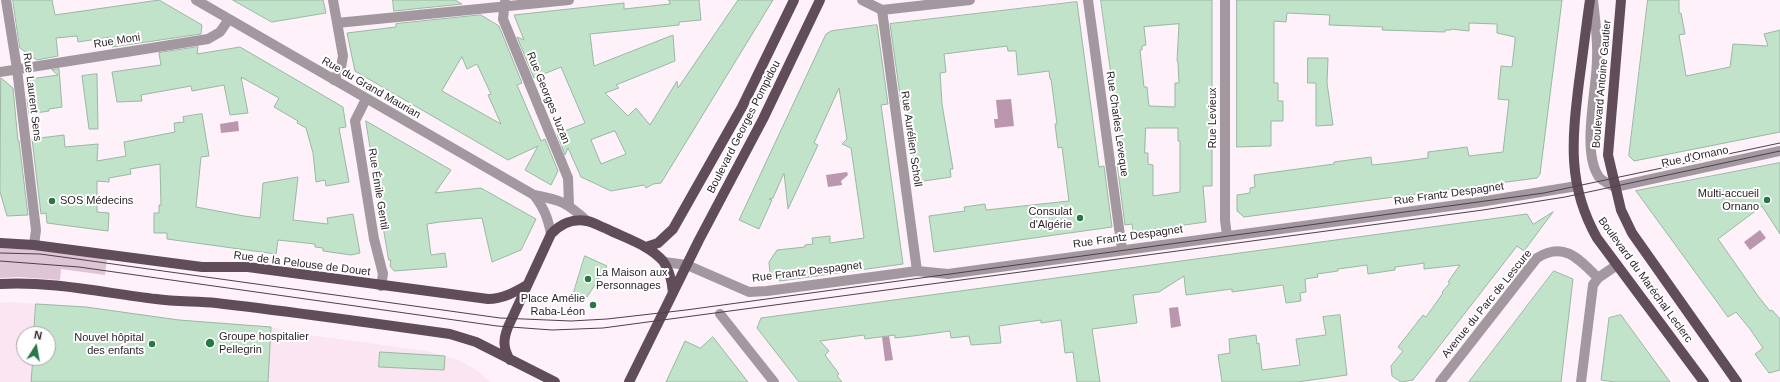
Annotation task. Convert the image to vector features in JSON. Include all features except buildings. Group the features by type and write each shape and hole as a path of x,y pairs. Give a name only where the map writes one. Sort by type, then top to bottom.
{"main road":[{"name":"Boulevard Georges Pompidou","path":"646,248 658,242 674,229 742,107 790,11 794,0"},
{"name":"Boulevard Georges Pompidou","path":"687,264 763,119 820,0"},
{"name":"Boulevard Antoine Gautier","path":"1577,186 1573,162 1572,141 1590,0"},
{"name":"Boulevard Antoine Gautier","path":"1615,187 1608,155 1621,0"},
{"name":"Boulevard du Maréchal Leclerc","path":"1577,186 1586,218 1597,238 1704,382"},
{"name":"Boulevard du Maréchal Leclerc","path":"1615,187 1623,214 1632,233 1737,382"},
{"path":"510,360 504,346 504,337 551,234 564,224 573,221 587,221 646,248 664,262 671,278 673,293"},
{"name":"Rue de la Pelouse de Douet","path":"0,243 34,244 202,268 248,267 488,300 512,294 527,284"},
{"path":"629,382 687,264"},
{"path":"0,284 19,283 59,285 156,299 222,304 450,334 472,340 555,382"}],"street":[{"name":"Rue Laurent Sens","path":"6,0 17,69 36,230 34,244"},
{"name":"Rue du Grand Maurian","path":"196,0 534,195 553,199 569,205 587,221"},
{"path":"333,0 343,56 341,67 334,80"},
{"path":"337,23 504,3 569,0"},
{"path":"787,0 790,11"},
{"path":"862,0 882,10 970,0"},
{"name":"Rue Charles Leveque","path":"1088,0 1122,250"},
{"name":"Rue Levieux","path":"1225,0 1225,220 1227,236"},
{"name":"Boulevard Antoine Gautier","path":"1593,0 1597,58 1591,132 1592,158 1599,177 1615,187"},
{"name":"Rue Georges Juzan","path":"504,3 503,19 568,178 569,205"},
{"name":"Rue Aurélien Scholl","path":"882,10 917,271"},
{"name":"Rue Moni","path":"0,72 208,39 220,32 229,19"},
{"name":"Rue Émile Gentil","path":"366,98 354,121 374,239 383,274 381,286"},
{"name":"Rue d'Ornano","path":"1615,187 1780,152"},
{"name":"Rue Frantz Despagnet","path":"664,262 687,264 749,292 767,291 917,271 948,274 1480,202 1577,186"},
{"name":"Rue du Grand Maurian","path":"534,195 545,210 549,219 551,234"},
{"name":"Avenue du Parc de Lescure","path":"1440,382 1537,258 1546,252 1557,250 1571,254 1581,261 1598,278"},
{"path":"1581,382 1593,286 1598,278 1617,265"},
{"path":"720,314 774,382"}],"shaded area":[{"path":"1011,99 1014,126 995,128 994,119 998,119 996,100"},
{"path":"238,121 239,131 221,133 220,124"},
{"path":"847,172 848,175 841,181 842,185 828,187 826,175"},
{"path":"1760,230 1766,238 1750,250 1744,242"},
{"path":"0,248 40,250 107,258 105,275 61,269 60,280 19,277 0,278"},
{"name":"Groupe hospitalier Pellegrin","path":"9,302 86,307 151,318 271,327 303,334 426,351 458,360 476,370 491,382 0,382 0,303"},
{"path":"1178,307 1181,326 1171,328 1169,308"},
{"path":"889,336 893,360 885,361 882,337"}],"tram line":[{"path":"0,253 40,254 500,318 571,321 607,319 686,310 1544,193 1780,143"},
{"path":"0,261 79,267 497,326 552,330 603,328 1483,210 1565,197 1780,151"}],"place":[{"name":"Multi-accueil Ornano","path":"1767,200"},
{"name":"SOS Médecins","path":"52,201"},
{"name":"Consulat d'Algérie","path":"1080,218"},
{"name":"La Maison aux Personnages","path":"588,279"},
{"name":"Place Amélie Raba-Léon","path":"593,305"},
{"name":"Groupe hospitalier Pellegrin","path":"210,343"},
{"name":"Nouvel hôpital des enfants","path":"152,344"}]}
